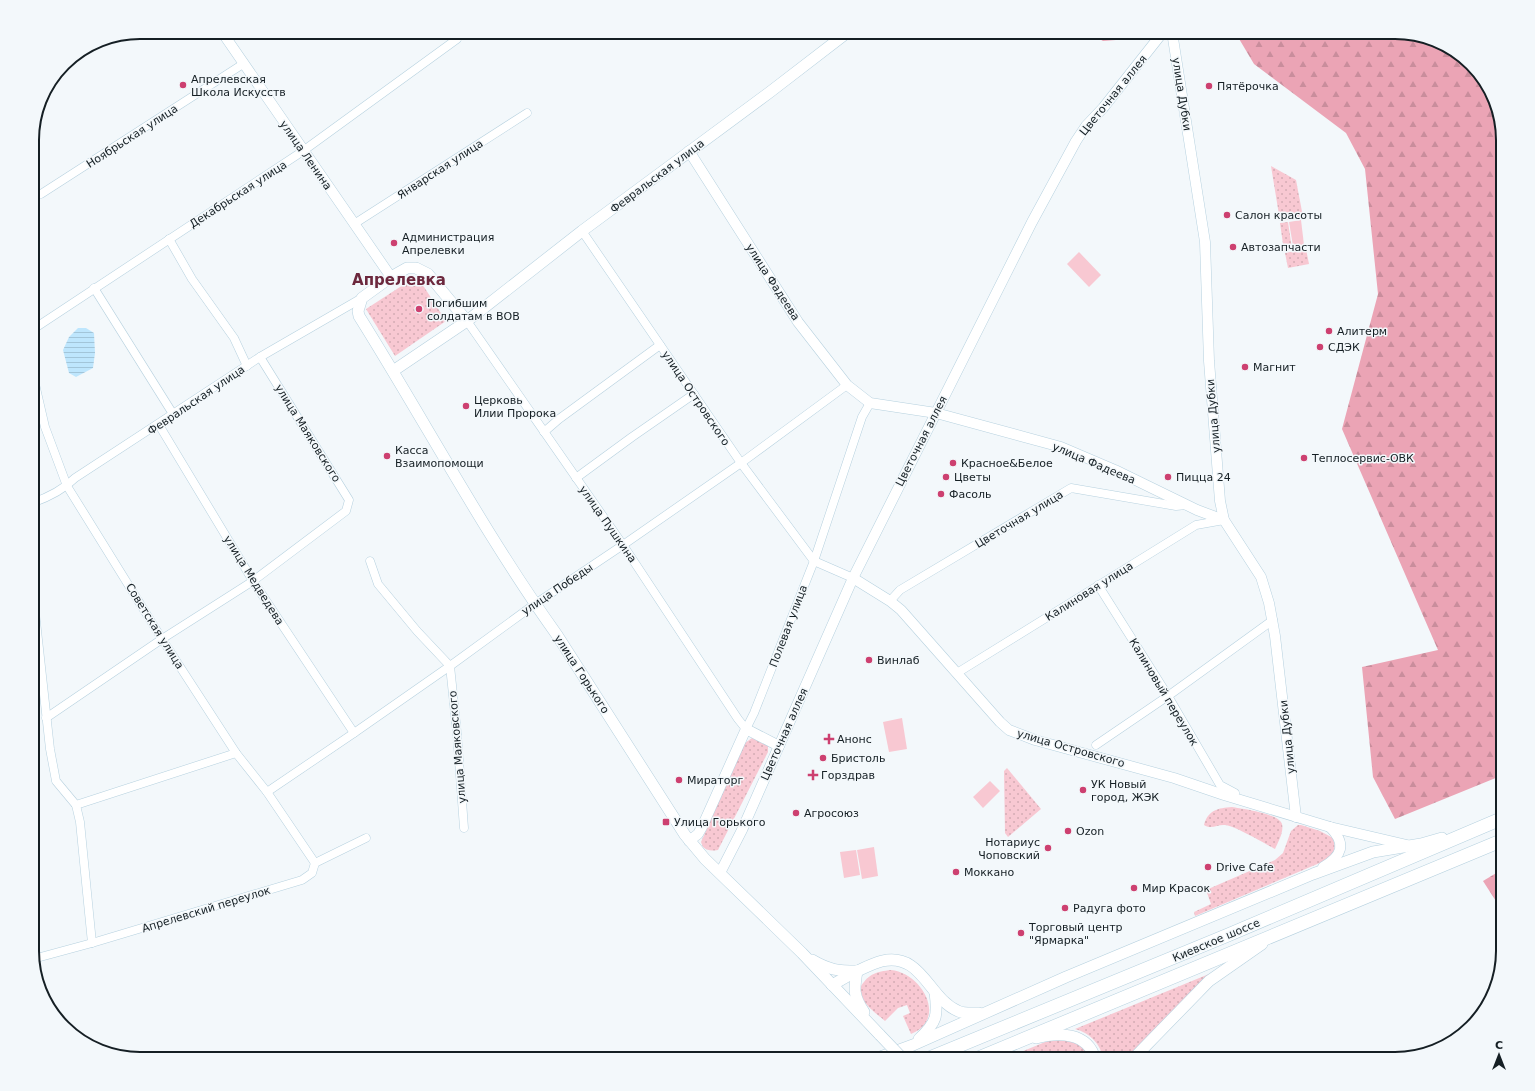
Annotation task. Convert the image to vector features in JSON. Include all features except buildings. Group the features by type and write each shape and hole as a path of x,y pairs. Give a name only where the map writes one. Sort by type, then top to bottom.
{"highway":[{"name":"Киевское шоссе","path":"945,1052 1228,935 1496,821"},
{"name":"Киевское шоссе","path":"993,1052 1496,843"}],"main road":[{"name":"Февральская улица","path":"393,371 467,321 582,231 770,92 839,39"},
{"path":"362,298 391,277 407,268 416,268 428,274 467,321"},
{"name":"улица Горького","path":"362,298 358,311 359,316 485,528 557,635 689,842 802,953"},
{"path":"894,1052 1312,874 1373,852 1429,842 1481,826"},
{"path":"1143,1052 1209,981 1275,935"},
{"path":"802,953 826,968 839,971 857,971"},
{"path":"802,953 896,1052"},
{"path":"832,985 857,971 881,962 903,962 920,973 935,992 949,1006 957,1010 970,1013 983,1013"},
{"path":"857,971 854,990 855,997 880,1035"},
{"path":"913,1045 929,1030 936,1018 937,1011 935,992"},
{"path":"1018,1042 1050,1035 1069,1035 1084,1041 1092,1052"}],"street":[{"name":"улица Ленина","path":"227,39 391,277"},
{"name":"Декабрьская улица","path":"94,288 303,151 457,39"},
{"name":"Цветочная аллея","path":"720,873 742,830 853,578 1028,229 1076,141 1086,126 1103,108 1157,39"},
{"name":"улица Дубки","path":"1173,39 1206,242 1209,361 1220,502 1224,520 1261,577 1266,590 1273,620 1296,816"},
{"name":"Ноябрьская улица","path":"41,194 243,64"},
{"name":"Январская улица","path":"354,224 527,113"},
{"name":"улица Фадеева","path":"689,152 798,322 847,385 870,403 936,413 1061,447 1115,470 1187,505 1224,520"},
{"name":"улица Островского","path":"582,231 741,463 814,561"},
{"path":"169,239 192,280 234,338 247,366"},
{"path":"39,325 94,288 173,414"},
{"name":"Февральская улица","path":"39,501 47,498 67,486 76,478 260,357 362,298"},
{"name":"улица Пушкина","path":"467,321 623,545 746,729"},
{"path":"544,432 558,419 660,345"},
{"name":"улица Маяковского","path":"253,581 346,511 350,500 260,357"},
{"name":"улица Победы","path":"267,792 450,666 535,604 741,463 847,385"},
{"path":"576,478 694,394"},
{"name":"Советская улица","path":"39,401 45,427 67,486 162,639 236,753 267,792 315,863"},
{"name":"Полевая улица","path":"689,842 698,834 702,827 760,698 814,561 862,417 870,403"},
{"name":"улица Медведева","path":"159,424 253,581 354,733"},
{"name":"Цветочная улица","path":"890,601 900,590 1071,488 1176,506 1187,505"},
{"name":"Калиновая улица","path":"957,673 1196,525 1224,520"},
{"path":"370,561 378,584 417,631 450,666"},
{"path":"814,561 853,578"},
{"name":"улица Островского","path":"853,578 890,601 914,623 1000,722 1009,730 1035,740 1174,778 1224,795 1296,816"},
{"path":"46,718 162,639 253,581"},
{"name":"Калиновый переулок","path":"1098,585 1168,696 1220,785 1235,793"},
{"path":"1096,745 1168,696 1273,620"},
{"path":"39,652 50,749 56,781 76,805 80,822 92,943"},
{"name":"улица Маяковского","path":"450,666 457,733 464,828"},
{"path":"746,729 779,746"},
{"path":"76,805 236,753"},
{"path":"1296,816 1330,827 1407,846"},
{"path":"1312,874 1334,860 1340,851 1338,837 1330,827"},
{"name":"Апрелевский переулок","path":"39,957 302,880 312,873 315,863 366,838"}],"shaded area":[{"path":"1271,166 1296,180 1303,217 1280,221"},
{"path":"1301,220 1304,245 1293,246 1289,222"},
{"path":"1288,222 1292,249 1284,251 1280,223"},
{"path":"1306,249 1309,264 1288,268 1285,253"},
{"path":"1079,252 1101,275 1089,287 1067,264"},
{"path":"417,276 446,321 395,356 366,309"},
{"path":"902,718 907,749 889,752 883,722"},
{"path":"752,738 768,746 768,752 718,850 708,850 703,847 701,842 745,743"},
{"path":"1007,768 1041,809 1008,837 1005,833 1004,771"},
{"path":"990,781 1000,791 983,808 973,797"},
{"path":"1232,807 1267,814 1279,820 1282,824 1282,830 1275,849 1235,828 1222,825 1209,827 1204,825 1208,816 1214,811"},
{"path":"1298,825 1320,831 1333,838 1335,847 1333,853 1322,862 1195,916 1194,912 1211,904 1206,890 1275,860 1283,853 1291,831"},
{"path":"874,847 878,876 862,879 857,850"},
{"path":"856,850 860,875 844,878 840,852"},
{"path":"891,970 902,973 912,979 921,988 926,998 929,1008 928,1018 922,1027 911,1034 903,1016 910,1013 907,1005 898,1008 885,1021 868,1006 862,997 861,986 867,978 877,973"},
{"path":"1209,974 1133,1052 1101,1052 1090,1036 1075,1029"},
{"path":"1068,1039 1085,1047 1087,1052 1021,1052 1050,1040"}],"green space":[{"path":"1099,39 1129,39 1103,41"},
{"path":"1239,39 1401,39 1427,44 1440,49 1461,64 1471,74 1486,95 1494,121 1496,140 1496,778 1395,819 1373,777 1362,667 1438,650 1342,429 1378,294 1365,169 1346,133 1254,64"},
{"path":"1496,873 1496,901 1483,881"}],"water":[{"path":"78,328 86,328 94,333 95,353 93,368 76,377 69,373 63,350 69,337"}],"place":[{"name":"Апрелевская Школа Искусств","path":"183,85"},
{"name":"Пятёрочка","path":"1209,86"},
{"name":"Салон красоты","path":"1227,215"},
{"name":"Администрация Апрелевки","path":"394,243"},
{"name":"Автозапчасти","path":"1233,247"},
{"name":"Погибшим солдатам в ВОВ","path":"419,309"},
{"name":"Алитерм","path":"1329,331"},
{"name":"СДЭК","path":"1320,347"},
{"name":"Магнит","path":"1245,367"},
{"name":"Церковь Илии Пророка","path":"466,406"},
{"name":"Касса Взаимопомощи","path":"387,456"},
{"name":"Теплосервис-ОВК","path":"1304,458"},
{"name":"Красное&Белое","path":"953,463"},
{"name":"Цветы","path":"946,477"},
{"name":"Пицца 24","path":"1168,477"},
{"name":"Фасоль","path":"941,494"},
{"name":"Винлаб","path":"869,660"},
{"name":"Анонс","path":"829,739"},
{"name":"Бристоль","path":"823,758"},
{"name":"Горздрав","path":"813,775"},
{"name":"Мираторг","path":"679,780"},
{"name":"УК Новый город, ЖЭК","path":"1083,790"},
{"name":"Агросоюз","path":"796,813"},
{"name":"Улица Горького","path":"666,822"},
{"name":"Ozon","path":"1068,831"},
{"name":"Нотариус Чоповский","path":"1048,848"},
{"name":"Drive Cafe","path":"1208,867"},
{"name":"Моккано","path":"956,872"},
{"name":"Мир Красок","path":"1134,888"},
{"name":"Радуга фото","path":"1065,908"},
{"name":"Торговый центр \"Ярмарка\"","path":"1021,933"}],"district":[{"name":"Апрелевка","path":"399,280"}]}
